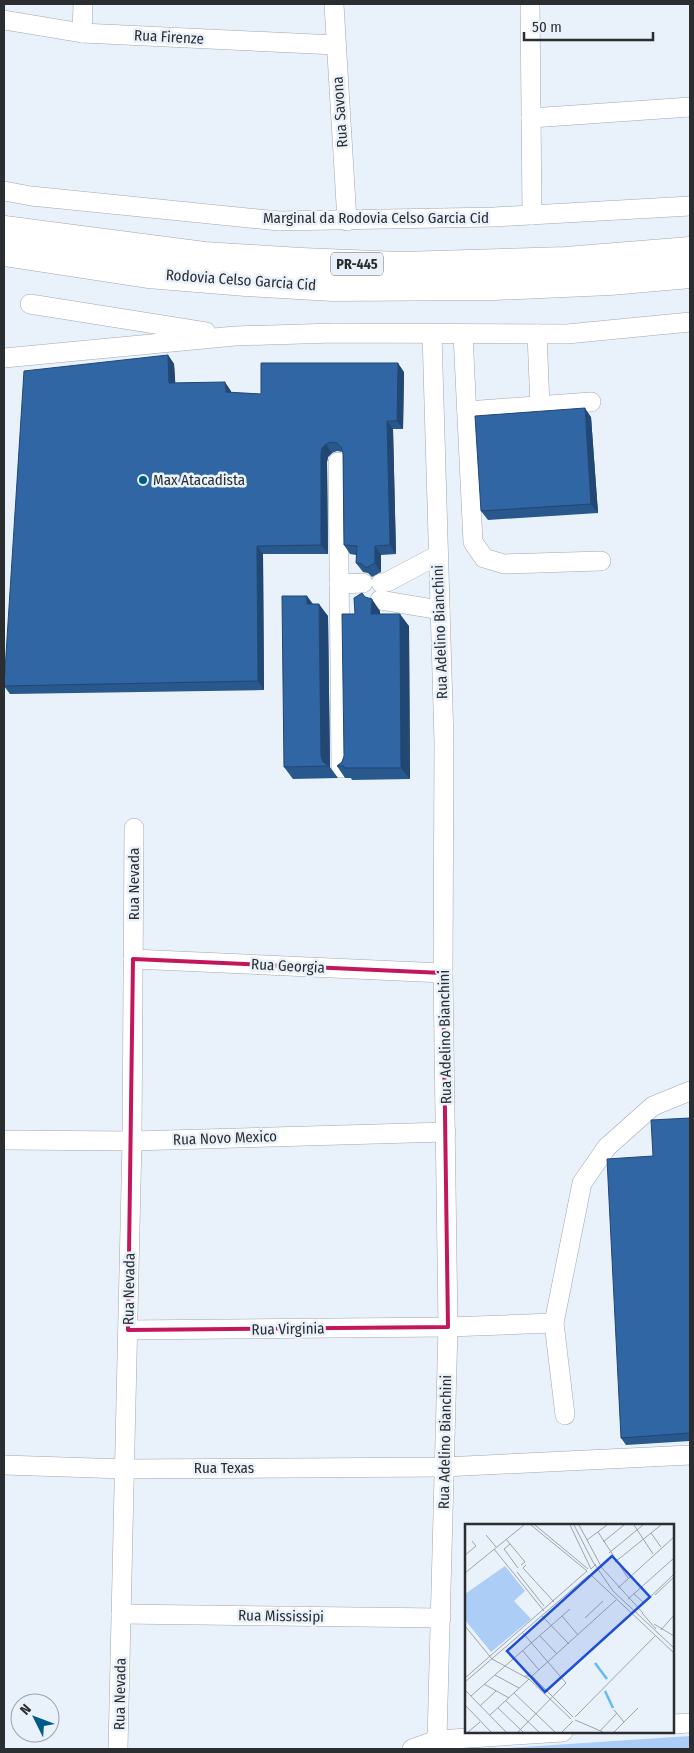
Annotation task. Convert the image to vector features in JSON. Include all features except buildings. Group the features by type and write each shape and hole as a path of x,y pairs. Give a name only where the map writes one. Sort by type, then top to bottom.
{"highway":[{"name":"Rodovia Celso Garcia Cid","path":"14,243 301,262 391,265 566,262 690,251"},
{"name":"Rodovia Celso Garcia Cid","path":"14,243 148,274 333,287 494,286 610,281 690,274"}],"street":[{"path":"82,33 83,4"},
{"name":"Rua Savona","path":"334,4 347,221"},
{"path":"530,4 532,215"},
{"name":"Rua Firenze","path":"4,20 82,33 336,45"},
{"path":"531,118 690,107"},
{"name":"Marginal da Rodovia Celso Garcia Cid","path":"4,191 31,196 279,221 347,221 532,215 690,206"},
{"path":"30,304 235,336"},
{"path":"4,358 235,336 567,334 690,322"},
{"name":"Rua Adelino Bianchini","path":"432,334 444,741 444,973 448,1327 437,1740"},
{"path":"463,334 473,542 484,558 504,564 601,561"},
{"path":"537,334 540,406"},
{"path":"467,411 591,402"},
{"path":"338,462 341,768"},
{"path":"371,591 438,555"},
{"path":"339,592 371,591 440,610"},
{"name":"Rua Nevada","path":"118,1749 132,1141 134,828"},
{"name":"Rua Georgia","path":"134,959 444,973"},
{"path":"565,1415 554,1323 582,1183 607,1147 653,1106 690,1091"},
{"name":"Rua Novo Mexico","path":"4,1140 132,1141 446,1132"},
{"name":"Rua Virginia","path":"128,1330 448,1327 554,1323"},
{"name":"Rua Texas","path":"4,1465 125,1469 444,1467 690,1455"},
{"name":"Rua Mississipi","path":"122,1614 441,1618"},
{"path":"674,1724 690,1723"},
{"path":"412,1749 437,1740 547,1733"}],"highlighted area":[{"path":"133,959 443,973 448,1327 128,1330"}],"shaded area":[{"path":"690,1736 690,1749 493,1749"}],"place":[{"name":"Max Atacadista","path":"143,480"}]}
